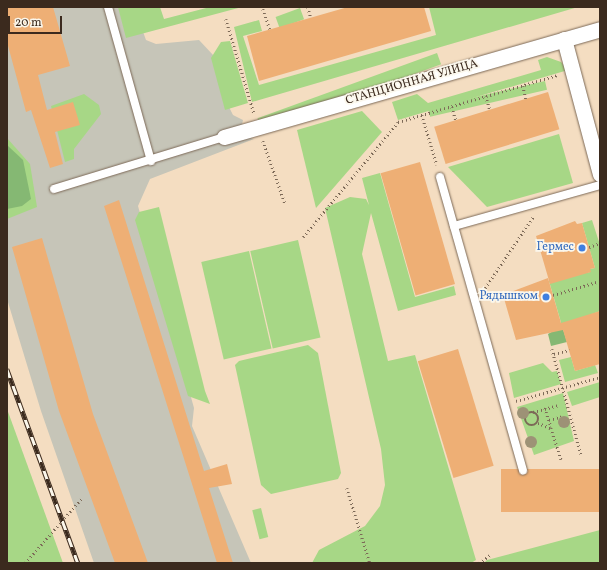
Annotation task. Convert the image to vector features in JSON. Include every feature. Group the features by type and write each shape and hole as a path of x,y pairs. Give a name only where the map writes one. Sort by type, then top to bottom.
{"street":[{"name":"СТАНЦИОННАЯ УЛИЦА","path":"224,137 600,29"},
{"path":"564,40 600,174"}],"lane":[{"path":"108,7 151,161"},
{"path":"54,189 151,161 224,137"},
{"path":"440,177 523,470"},
{"path":"454,226 600,185"}],"path":[{"path":"308,7 311,18"},
{"path":"264,9 270,29"},
{"path":"226,19 251,105"},
{"path":"303,237 398,122 572,71"},
{"path":"523,86 526,98"},
{"path":"486,96 490,110"},
{"path":"452,107 456,120"},
{"path":"422,115 440,177"},
{"path":"263,141 285,203"},
{"path":"476,301 544,200"},
{"path":"589,247 600,243"},
{"path":"553,295 600,281"},
{"path":"552,349 581,454"},
{"path":"554,354 569,350"},
{"path":"505,404 600,377"},
{"path":"538,422 533,426 527,423 526,417 531,412 559,404"},
{"path":"545,408 561,459"},
{"path":"531,412 538,416 538,422"},
{"path":"549,420 563,416"},
{"path":"538,422 551,428"},
{"path":"347,488 370,563"},
{"path":"25,563 81,499"},
{"path":"479,563 490,555"}],"shaded area":[{"path":"7,7 134,7 146,40 156,44 199,40 214,56 226,101 233,115 243,120 241,129 245,137 254,139 150,179 138,206 194,408 192,426 251,563 94,563 41,411 7,299"}],"green space":[{"path":"118,7 160,7 164,19 210,7 242,7 126,38"},
{"path":"429,7 578,7 252,102 234,27 259,20 262,31 243,36 259,85 436,35"},
{"path":"300,8 304,19 280,28 276,17"},
{"path":"230,41 248,103 225,110 211,58 221,42"},
{"path":"437,53 441,64 262,130 258,118"},
{"path":"547,57 561,62 568,70 398,120 392,102 417,94 428,103 541,70 538,60"},
{"path":"545,81 547,90 430,117 428,108"},
{"path":"84,94 99,105 101,114 74,149 74,159 65,162 51,106"},
{"path":"362,111 382,132 316,208 297,130"},
{"path":"559,134 573,183 487,207 448,167"},
{"path":"7,138 30,164 37,207 7,219"},
{"path":"7,145 23,160 31,199 22,206 7,209"},
{"path":"380,173 415,297 454,286 456,295 398,311 371,213 362,254 388,361 415,355 476,560 471,563 312,563 319,550 365,526 380,506 385,485 381,449 325,208 350,197 366,199 369,205 362,178"},
{"path":"159,207 205,391 210,404 188,396 135,220 139,212"},
{"path":"592,220 600,245 600,311 562,326 549,281 590,272 590,269 595,268 582,223"},
{"path":"298,240 320,337 273,348 250,251"},
{"path":"249,251 271,348 224,359 201,262"},
{"path":"562,326 567,342 551,346 548,334"},
{"path":"308,345 318,353 341,473 338,479 271,494 261,485 235,365 239,361"},
{"path":"571,357 575,371 595,365 598,373 565,382 559,360"},
{"path":"543,363 552,372 557,371 561,384 514,398 509,373"},
{"path":"600,382 600,397 572,406 567,392"},
{"path":"563,393 574,441 534,455 517,407"},
{"path":"7,409 63,563 7,563"},
{"path":"261,508 268,537 260,539 252,510"},
{"path":"600,530 600,563 484,563 487,560"}],"building":[{"path":"7,7 53,7 70,66 38,75 47,110 73,102 80,125 55,132 63,164 50,168 31,110 26,112 7,42"},
{"path":"348,7 424,7 431,31 259,81 247,36"},
{"path":"548,92 559,129 446,164 434,127"},
{"path":"420,162 455,284 416,295 381,173"},
{"path":"119,200 204,471 227,464 232,484 209,488 233,563 217,563 104,206"},
{"path":"575,221 577,224 582,223 595,268 590,269 591,272 550,284 536,236"},
{"path":"42,238 93,414 148,563 115,563 59,411 12,247"},
{"path":"548,278 561,323 600,311 600,364 575,371 563,330 516,340 503,295"},
{"path":"458,349 494,466 454,478 418,361"},
{"path":"501,469 600,469 600,512 501,512"}],"railway":[{"path":"7,369 78,563"}],"place":[{"name":"Гермес","path":"582,248"},
{"name":"Рядышком","path":"546,297"}]}
